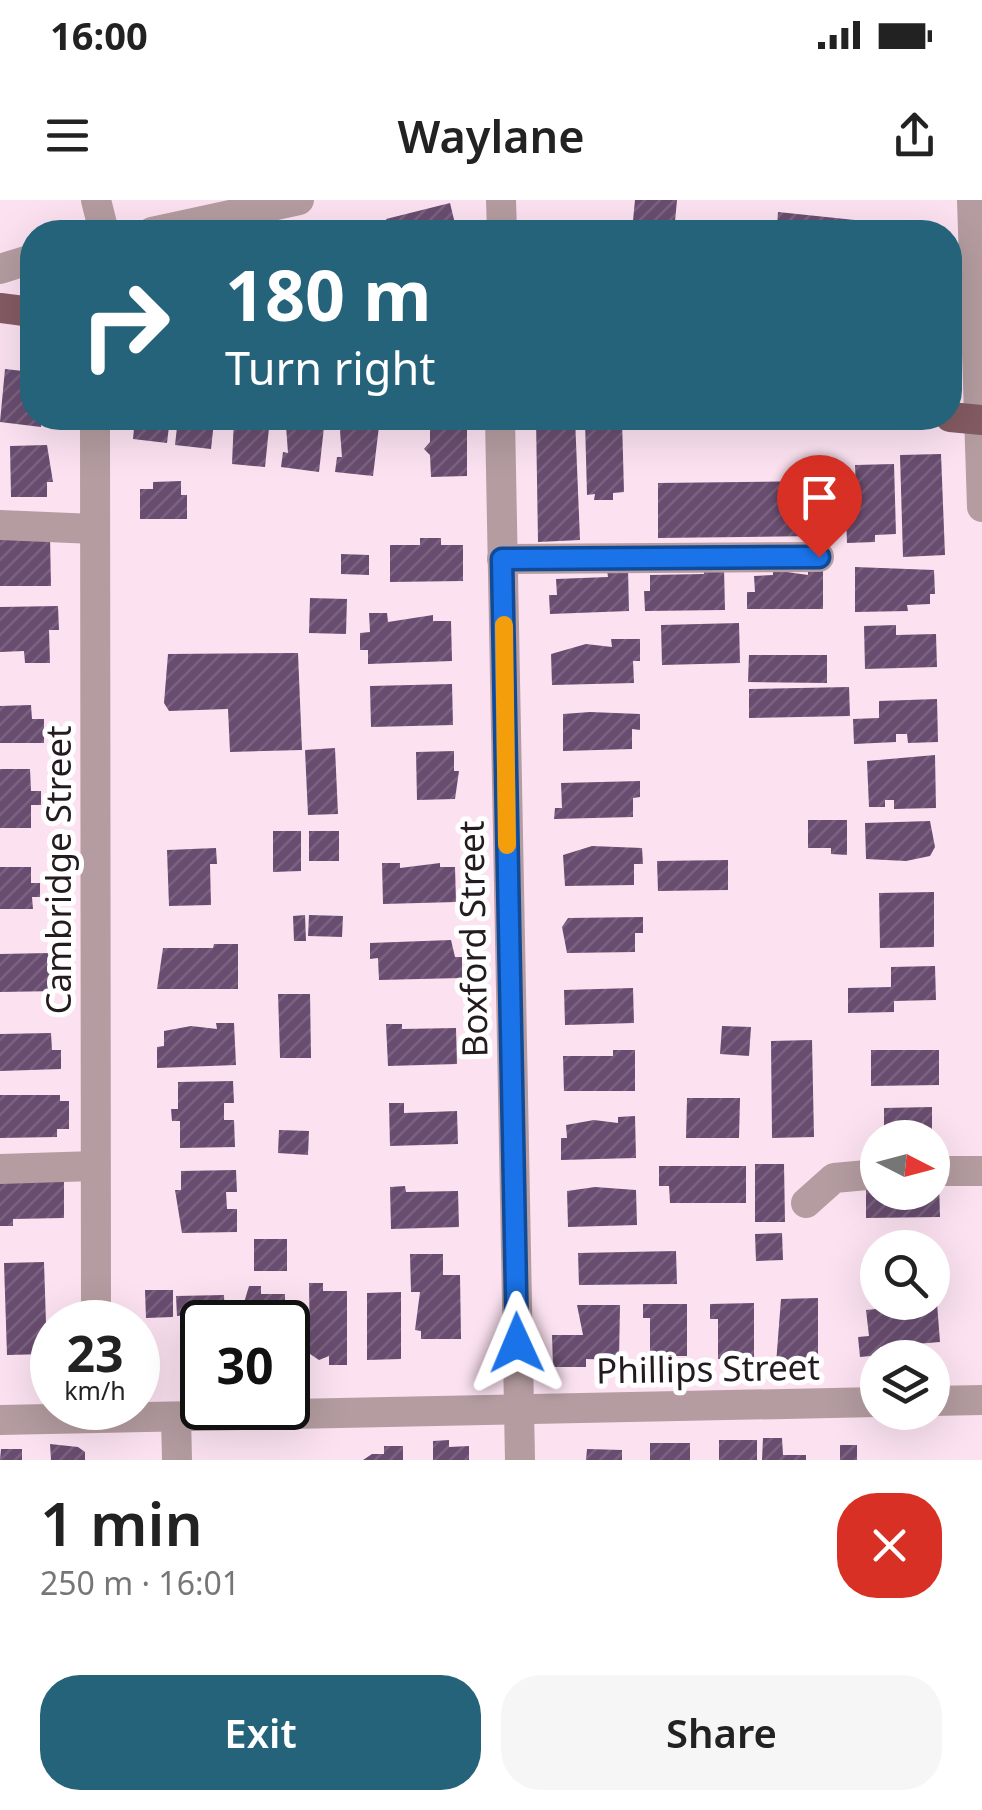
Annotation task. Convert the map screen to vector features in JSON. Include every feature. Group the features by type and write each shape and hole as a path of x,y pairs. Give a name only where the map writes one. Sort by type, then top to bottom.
{"street":[{"path":"208,220 300,200"},
{"path":"976,211 970,419 982,507"},
{"name":"Cambridge Street","path":"95,430 96,1300"},
{"name":"Boxford Street","path":"500,430 520,1460"},
{"path":"0,525 94,528"},
{"path":"502,559 819,557"},
{"path":"0,1169 96,1166"},
{"path":"950,1172 982,1171"},
{"path":"806,1203 834,1178 860,1176"},
{"path":"950,1401 982,1400"},
{"name":"Phillips Street","path":"160,1416 860,1402"},
{"path":"176,1417 177,1460"},
{"name":"Phillips Street","path":"0,1420 30,1418"}],"building":[{"path":"635,200 677,200 675,220 633,220"},
{"path":"450,203 454,220 386,220"},
{"path":"778,212 855,220 777,220"},
{"path":"5,369 20,371 20,424 0,422"},
{"path":"134,430 169,430 167,443 133,439"},
{"path":"177,430 213,430 211,449 175,445"},
{"path":"233,430 269,430 265,467 232,464"},
{"path":"286,430 324,430 319,472 281,467 283,452 288,453"},
{"path":"379,430 373,476 335,472 337,457 342,457 340,431"},
{"path":"430,430 467,430 467,476 431,477 430,455 424,449 430,442"},
{"path":"536,430 575,430 580,540 538,542"},
{"path":"585,430 622,430 624,492 613,493 613,500 594,500 595,494 587,495"},
{"path":"47,445 53,482 47,482 47,497 11,497 10,446"},
{"path":"941,454 945,555 903,557 900,455"},
{"path":"894,464 896,534 875,535 875,542 847,543 846,517 857,517 855,465"},
{"path":"181,481 181,495 187,495 187,519 140,519 140,489 153,489 153,482"},
{"path":"818,481 820,536 658,538 658,483"},
{"path":"50,537 51,586 0,586 0,538"},
{"path":"420,538 441,538 441,545 463,545 463,581 390,582 390,545 420,545"},
{"path":"341,554 369,555 369,575 341,574"},
{"path":"808,567 823,567 823,609 747,609 747,592 755,592 754,576 773,575 773,570 808,575"},
{"path":"855,567 934,570 935,594 930,594 930,604 907,605 908,611 855,612"},
{"path":"724,568 725,610 645,611 644,591 650,591 650,575 704,574 704,569"},
{"path":"628,569 629,611 550,614 549,595 557,595 556,579 608,577 607,570"},
{"path":"310,598 347,599 346,634 309,633"},
{"path":"58,606 59,630 49,630 50,663 25,663 24,651 0,652 0,607"},
{"path":"369,613 387,613 388,622 433,615 433,621 451,621 452,661 368,664 368,650 360,650 360,633 370,632"},
{"path":"739,623 740,663 662,665 661,625"},
{"path":"896,625 896,635 936,634 937,667 865,669 864,626"},
{"path":"611,639 640,639 640,661 633,661 634,683 552,685 551,654 586,644 612,647"},
{"path":"298,653 302,750 230,752 228,709 169,711 164,703 168,654"},
{"path":"749,655 827,655 827,683 748,682"},
{"path":"452,684 453,725 371,727 370,686"},
{"path":"849,687 850,716 749,718 749,689"},
{"path":"937,699 938,742 908,743 907,734 896,734 896,742 854,744 853,719 879,718 879,701"},
{"path":"31,705 32,719 44,719 44,743 0,743 0,706"},
{"path":"563,714 640,714 640,730 632,729 632,749 563,751"},
{"path":"335,748 338,814 308,815 305,750"},
{"path":"454,751 454,771 459,771 455,799 417,800 416,752"},
{"path":"935,755 936,808 894,809 894,800 885,800 885,807 869,807 867,761"},
{"path":"0,769 30,769 31,791 41,791 41,805 31,805 31,828 0,828"},
{"path":"640,781 640,797 633,798 633,817 554,819 555,808 562,808 561,783"},
{"path":"808,820 847,820 847,855 831,854 831,848 808,848"},
{"path":"930,821 935,847 930,856 906,861 866,859 865,823"},
{"path":"273,831 301,831 301,871 273,872"},
{"path":"309,831 339,831 339,861 309,861"},
{"path":"592,846 642,848 643,864 634,864 634,885 565,886 563,855"},
{"path":"216,848 217,864 210,864 211,905 169,906 167,850"},
{"path":"728,860 728,890 658,891 657,861"},
{"path":"382,863 400,863 400,868 440,863 440,867 455,867 456,902 383,904"},
{"path":"0,867 31,867 31,883 40,883 40,897 32,897 33,909 0,909"},
{"path":"934,892 934,947 880,948 879,893"},
{"path":"305,915 306,941 294,941 293,916"},
{"path":"309,915 343,916 342,937 308,936"},
{"path":"643,917 643,933 635,933 635,952 567,953 562,927 568,918"},
{"path":"451,940 455,957 462,957 462,978 379,980 378,958 370,959 370,943"},
{"path":"214,944 238,944 238,989 157,989 163,948 213,948"},
{"path":"49,953 49,971 60,971 60,991 0,992 0,954"},
{"path":"935,966 936,1000 894,1001 894,1012 848,1013 848,988 891,987 891,967"},
{"path":"633,988 634,1023 565,1025 564,990"},
{"path":"278,994 310,994 311,1058 280,1058"},
{"path":"216,1023 234,1023 236,1065 157,1068 157,1047 164,1046 164,1031 191,1026 217,1029"},
{"path":"386,1024 402,1024 402,1029 456,1028 457,1064 388,1066"},
{"path":"722,1026 751,1027 749,1056 720,1054"},
{"path":"51,1033 52,1050 61,1050 61,1069 0,1071 0,1034"},
{"path":"812,1040 814,1137 772,1138 771,1041"},
{"path":"613,1050 635,1050 635,1091 564,1091 563,1056 613,1056"},
{"path":"871,1050 939,1050 939,1085 871,1086"},
{"path":"233,1081 234,1103 224,1103 224,1120 234,1120 235,1147 180,1148 180,1121 172,1121 171,1109 178,1109 178,1082"},
{"path":"0,1095 60,1095 60,1101 69,1101 69,1129 57,1129 57,1137 0,1138"},
{"path":"687,1098 740,1098 739,1138 686,1138"},
{"path":"389,1103 404,1103 404,1113 457,1111 458,1144 390,1146"},
{"path":"932,1107 932,1120 884,1120 884,1108"},
{"path":"635,1116 636,1158 561,1160 561,1138 567,1138 566,1125 594,1120 618,1123 618,1117"},
{"path":"279,1130 309,1131 308,1155 278,1153"},
{"path":"755,1164 784,1164 785,1222 755,1222"},
{"path":"659,1166 746,1166 746,1203 670,1203 669,1186 659,1186"},
{"path":"236,1170 237,1192 226,1192 227,1209 237,1209 237,1232 182,1233 175,1190 181,1190 181,1171"},
{"path":"0,1180 64,1180 64,1218 13,1219 13,1226 0,1226"},
{"path":"405,1186 406,1192 458,1191 459,1227 391,1229 390,1187"},
{"path":"595,1187 636,1190 637,1225 568,1227 567,1191"},
{"path":"866,1210 940,1210 940,1217 866,1218"},
{"path":"782,1233 783,1260 756,1261 755,1234"},
{"path":"254,1239 287,1239 287,1271 254,1271"},
{"path":"676,1251 677,1284 579,1285 578,1253"},
{"path":"410,1254 443,1254 443,1275 460,1275 461,1339 421,1339 421,1331 415,1330 420,1292 411,1292"},
{"path":"44,1262 45,1300 30,1300 30,1354 7,1355 4,1263"},
{"path":"309,1283 323,1283 323,1291 347,1291 347,1365 329,1365 329,1356 319,1360 310,1354"},
{"path":"249,1286 261,1286 261,1294 285,1294 285,1300 245,1300"},
{"path":"145,1290 173,1290 173,1317 160,1317 160,1300 145,1300"},
{"path":"401,1292 401,1359 367,1360 367,1293"},
{"path":"224,1295 224,1300 180,1300 177,1316 176,1296"},
{"path":"818,1298 818,1364 776,1364 781,1299"},
{"path":"754,1303 754,1359 718,1359 718,1319 710,1319 710,1304"},
{"path":"643,1304 687,1304 687,1356 650,1356 650,1318 643,1318"},
{"path":"577,1305 620,1305 619,1360 586,1359 586,1367 553,1367 552,1335 583,1335"},
{"path":"867,1320 938,1320 940,1340 860,1340 860,1357 858,1337 869,1336"},
{"path":"763,1438 782,1438 783,1455 806,1455 806,1460 762,1460"},
{"path":"449,1440 449,1447 469,1446 469,1460 433,1460 433,1441"},
{"path":"719,1440 757,1440 757,1460 719,1460"},
{"path":"650,1443 690,1443 690,1460 650,1460"},
{"path":"50,1444 78,1447 85,1452 85,1460 51,1460"},
{"path":"840,1445 857,1445 857,1460 840,1460"},
{"path":"384,1446 403,1446 403,1460 363,1460 372,1454 384,1454"},
{"path":"1,1449 22,1449 22,1460 0,1460"},
{"path":"587,1449 622,1450 622,1460 586,1460"}],"slow traffic":[{"path":"504,625 507,845"}],"route":[{"path":"517,1343 502,559 819,557"}]}
